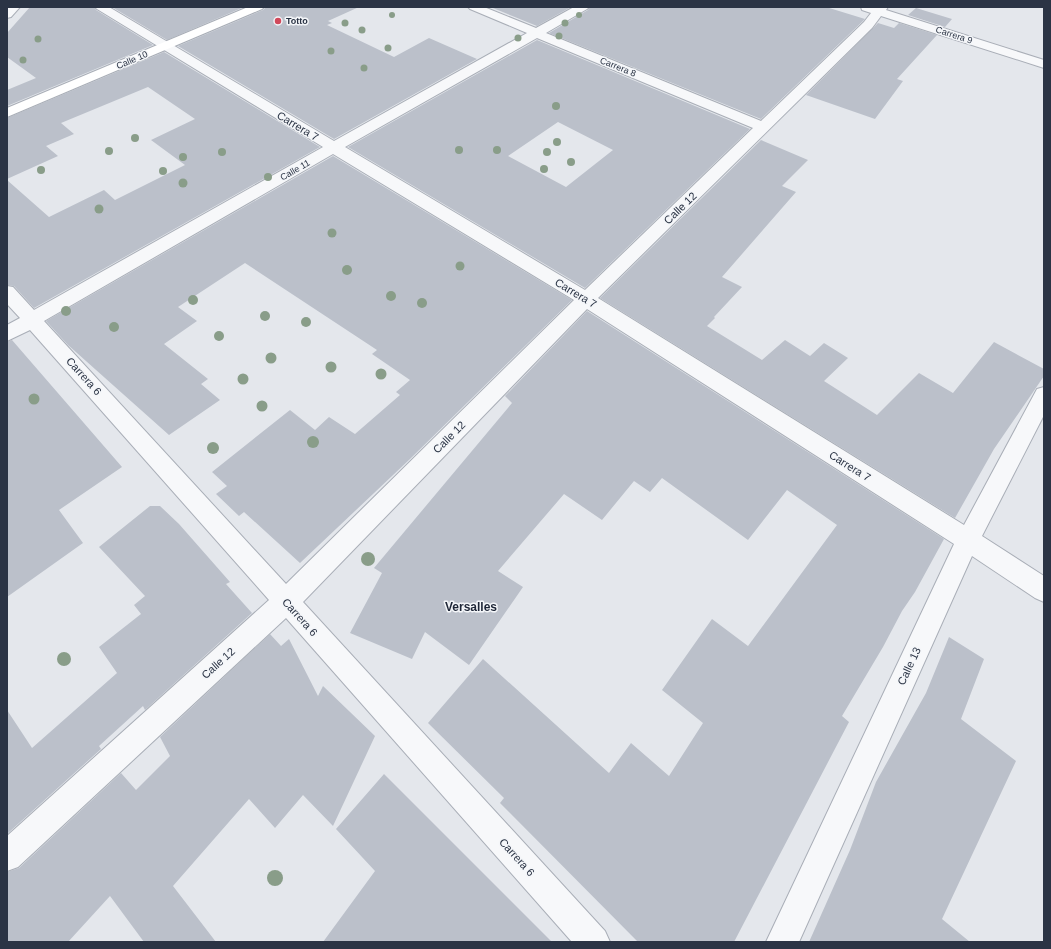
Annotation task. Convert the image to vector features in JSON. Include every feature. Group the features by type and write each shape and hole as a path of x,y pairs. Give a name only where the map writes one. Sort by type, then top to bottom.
{"main road":[{"name":"Calle 10","path":"7,113 258,7"}],"street":[{"path":"7,15 14,7"},
{"name":"Carrera 7","path":"101,7 586,299 968,540 1044,590"},
{"name":"Carrera 8","path":"474,7 763,127"},
{"name":"Calle 11","path":"7,334 583,7"},
{"name":"Carrera 9","path":"874,8 1044,64"},
{"name":"Calle 12","path":"7,856 286,601 586,299 868,25 874,8"},
{"name":"Carrera 6","path":"7,292 33,319 594,942"},
{"name":"Calle 13","path":"782,942 968,540 1044,395"}],"building":[{"path":"30,7 94,7 96,10 153,45 7,106 7,90 36,78 7,57 7,33"},
{"path":"112,7 244,7 167,40"},
{"path":"266,7 359,7 328,21 332,23 327,25 394,57 429,38 477,59 334,139 178,46 263,10"},
{"path":"493,7 571,7 537,26"},
{"path":"590,7 826,7 865,19 761,119 549,33 588,10"},
{"path":"916,8 952,19 945,27 908,15"},
{"path":"878,23 894,28 899,23 937,35 897,79 903,81 875,119 806,95"},
{"path":"537,40 750,129 585,288 348,147","holes":["558,122 613,150 566,187 508,156"]},
{"path":"164,52 320,147 34,308 14,286 7,285 7,180 49,217 104,190 115,200 185,165 151,140 195,119 148,87 61,123 74,134 46,146 58,156 7,179 7,118"},
{"path":"761,140 808,160 782,186 796,192 722,277 742,287 707,326 762,360 785,340 810,356 824,343 848,358 824,381 877,415 919,373 953,393 994,342 1044,369 1044,376 994,449 955,518 600,298"},
{"path":"333,156 572,300 410,459 300,563 244,512 239,516 216,494 227,486 212,472 290,410 315,430 329,417 355,434 400,395 396,392 410,380 372,354 377,350 245,263 178,307 197,321 164,344 208,379 201,384 220,400 169,435 68,345 46,321"},
{"path":"587,311 944,539 915,592 902,611 883,647 842,716 849,722 734,942 638,942 500,803 504,798 428,723 483,659 609,773 631,743 669,776 703,723 662,690 712,619 748,646 837,525 787,490 748,540 662,478 650,492 634,481 602,520 564,494 498,571 523,587 469,665 425,632 412,659 350,633 382,573 374,568 512,403 505,396"},
{"path":"12,340 122,467 59,510 83,543 7,597 7,342"},
{"path":"150,506 160,506 179,524 230,582 226,584 252,613 145,710 143,706 99,746 101,749 7,834 7,710 32,748 117,673 99,647 141,614 134,605 145,596 99,547"},
{"path":"270,634 281,646 289,639 318,696 323,686 375,736 333,826 303,795 275,828 249,799 173,886 216,942 144,942 110,896 68,942 7,942 7,872 19,868 121,773 136,790 170,756 160,737"},
{"path":"949,637 984,659 961,719 1016,761 942,919 970,942 809,942 850,850 876,782 926,693"},
{"path":"384,774 552,942 323,942 375,871 336,829"}],"place":[{"name":"Totto","path":"278,21"}],"district":[{"name":"Versalles","path":"471,607"}]}
